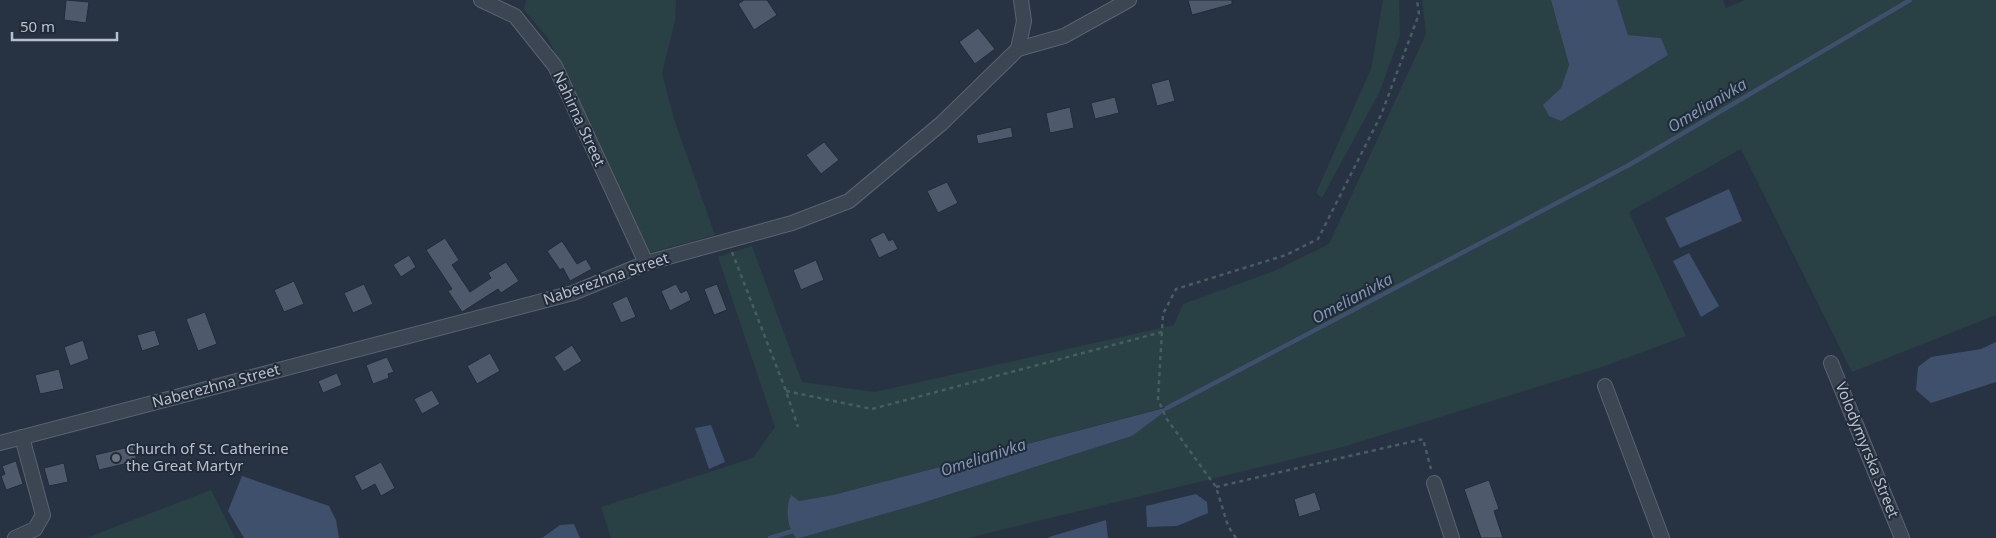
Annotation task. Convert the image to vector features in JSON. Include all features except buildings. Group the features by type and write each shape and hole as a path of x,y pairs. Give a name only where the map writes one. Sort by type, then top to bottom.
{"street":[{"name":"Nahirna Street","path":"481,0 515,16 555,66 646,263"},
{"path":"1018,49 1024,21 1021,0"},
{"name":"Naberezhna Street","path":"0,443 573,293 646,263 792,224 849,201 942,123 1018,49 1064,36 1129,0"},
{"name":"Volodymyrska Street","path":"1832,363 1902,538"},
{"path":"1605,386 1662,538"},
{"path":"15,538 35,530 43,514 22,437"},
{"path":"1434,483 1452,538"}],"path":[{"path":"1236,538 1228,526 1216,487 1166,418 1158,399 1163,314 1176,289 1286,255 1318,239 1381,115 1419,14 1418,0"},
{"path":"728,242 786,391 798,427"},
{"path":"786,391 872,409 1162,332"},
{"path":"1216,487 1423,439 1434,483"}],"green space":[{"path":"526,0 676,0 675,21 662,73 674,119 715,235 649,253 548,38 524,10"},
{"path":"1383,0 1399,0 1400,35 1380,91 1322,198 1316,193 1371,69"},
{"path":"1422,0 1551,0 1569,65 1561,88 1660,38 1628,35 1617,0 1723,0 1726,8 1745,0 1996,0 1996,315 1852,372 1741,149 1629,212 1686,336 1602,367 1343,447 968,538 800,538 919,504 1132,436 1170,406 833,495 799,501 791,532 796,538 611,538 601,507 753,458 775,427 718,257 752,246 802,382 875,392 1174,325 1183,304 1274,271 1329,244 1426,34"},
{"path":"211,490 235,538 86,538"}],"water":[{"path":"1551,0 1617,0 1628,35 1661,38 1668,55 1561,121 1549,116 1543,105 1561,88 1569,65"},
{"path":"1729,189 1742,221 1680,248 1665,218"},
{"path":"1689,253 1719,306 1701,317 1673,261"},
{"path":"1996,342 1996,382 1931,403 1916,390 1918,367 1931,357 1981,349"},
{"path":"1172,406 1132,436 919,504 800,538 796,538 793,534 789,523 788,505 791,495 799,501 833,495"},
{"path":"711,425 725,462 709,469 695,428"},
{"path":"242,476 329,506 336,520 339,538 244,538 228,511"},
{"path":"1196,494 1207,502 1208,513 1177,526 1147,527 1146,506"},
{"path":"1106,520 1108,538 1049,538 1049,537"},
{"path":"574,524 580,538 542,538 560,525"}],"waterway":[{"name":"Omelianivka","path":"1167,408 1629,165 1910,0"},
{"name":"Omelianivka","path":"770,538 796,530"}],"place":[{"name":"Church of St. Catherine the Great Martyr","path":"116,458"}]}
